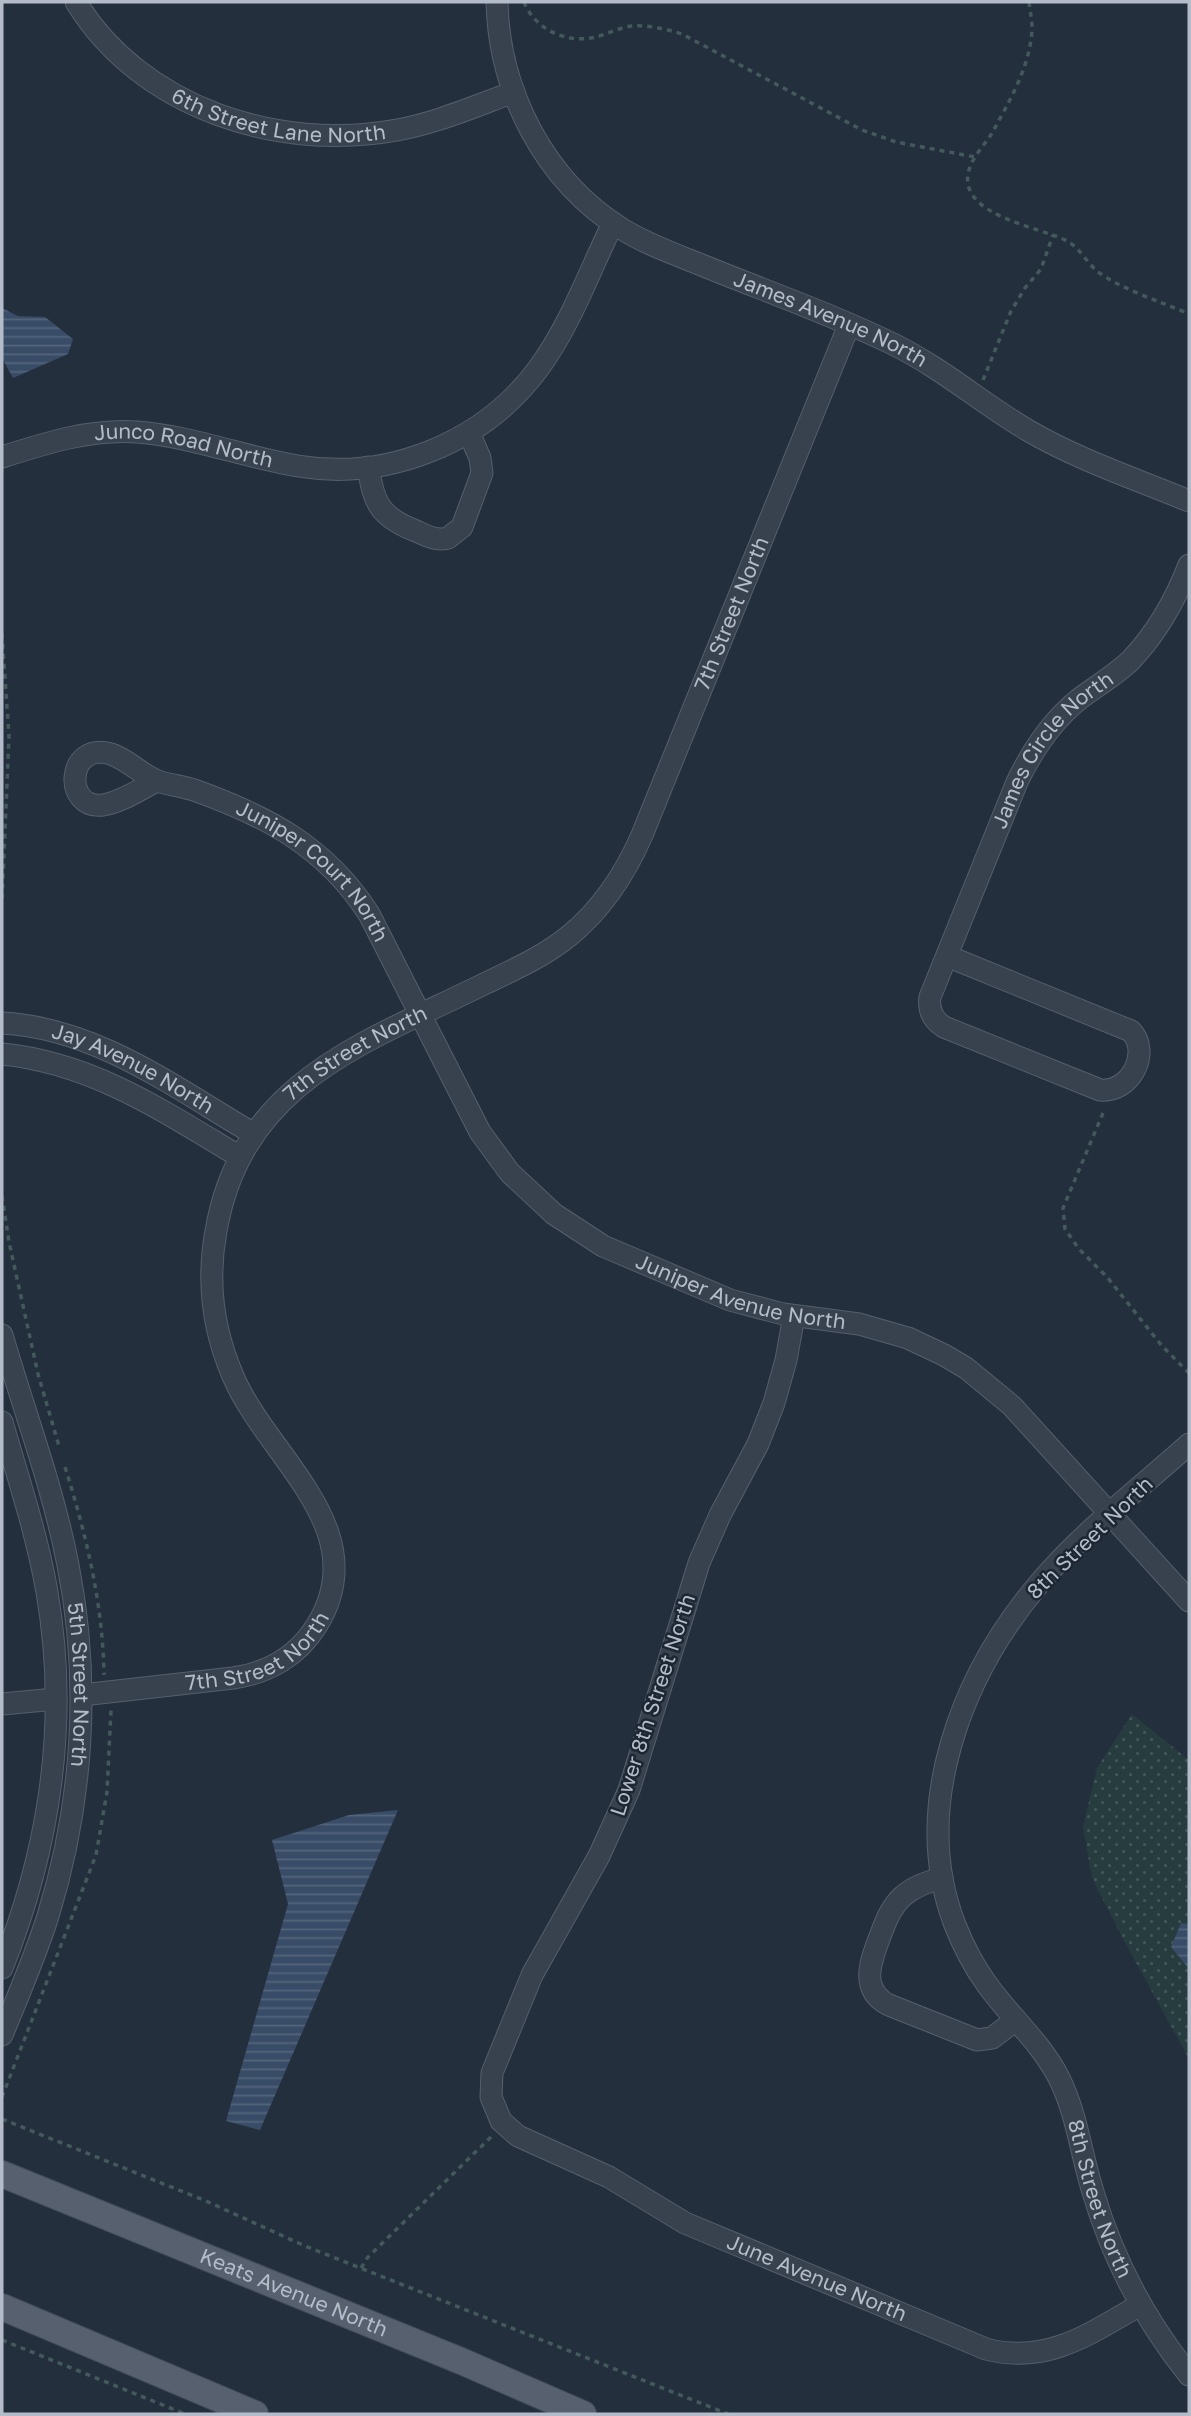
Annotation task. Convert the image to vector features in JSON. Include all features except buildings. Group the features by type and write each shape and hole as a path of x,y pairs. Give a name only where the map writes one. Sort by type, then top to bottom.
{"main road":[{"name":"Keats Avenue North","path":"2,2174 583,2414"},
{"path":"2,2307 256,2414"}],"street":[{"name":"6th Street Lane North","path":"76,2 89,22 114,50 154,82 207,110 266,128 326,135 394,131 434,121 514,92"},
{"name":"James Avenue North","path":"497,2 500,37 514,92 533,135 577,193 613,223 653,245 849,325 918,358 1047,441 1189,501"},
{"name":"Junco Road North","path":"2,457 74,436 129,432 170,436 307,467 329,469 368,467 423,454 469,433 522,388 545,360 565,326 613,223"},
{"name":"7th Street North","path":"82,1695 233,1678 265,1670 284,1660 302,1645 317,1624 329,1600 334,1563 326,1523 240,1391 217,1326 211,1272 215,1232 225,1194 240,1157 254,1135 290,1093 324,1066 553,947 587,919 618,881 647,822 849,325"},
{"path":"368,467 375,500 388,517 431,538 448,538 462,527 482,473 480,458 469,433"},
{"name":"James Circle North","path":"947,956 1131,1031 1137,1039 1139,1051 1127,1081 1116,1089 1097,1089 939,1024 931,1014 929,1000 1017,782 1033,752 1066,711 1122,668 1146,643 1172,604 1189,565"},
{"name":"Juniper Court North","path":"157,781 195,791 256,815 286,831 320,856 349,885 369,914 420,1016"},
{"name":"Juniper Avenue North","path":"420,1016 480,1132 510,1173 554,1214 586,1236 622,1255 717,1295 794,1316 848,1322 882,1330 908,1338 954,1361 1012,1406 1189,1601"},
{"name":"Jay Avenue North","path":"2,1023 55,1031 113,1052 254,1135"},
{"name":"Jay Avenue North","path":"2,1054 57,1064 110,1083 240,1157"},
{"name":"Lower 8th Street North","path":"504,2124 491,2097 491,2078 495,2063 538,1962 599,1856 629,1790 699,1563 720,1515 758,1444 774,1403 794,1316"},
{"name":"5th Street North","path":"2,1335 65,1552 77,1623 82,1695 78,1766 65,1852 47,1917 2,2035"},
{"name":"5th Street North","path":"2,1422 30,1518 47,1591 54,1646 56,1699 53,1770 40,1853 26,1903 2,1968"},
{"name":"8th Street North","path":"1189,1444 1059,1562 1029,1596 1000,1638 973,1688 951,1745 941,1788 937,1839 942,1878 952,1916 970,1957 986,1983 1049,2061 1068,2097 1078,2127 1090,2185 1118,2261 1140,2305 1189,2375"},
{"path":"2,1704 56,1699"},
{"path":"942,1878 915,1887 893,1907 869,1965 869,1980 873,1991 886,2004 977,2040 992,2038 1016,2020"},
{"name":"June Avenue North","path":"504,2124 518,2136 601,2172 704,2232 986,2349 1019,2354 1059,2348 1140,2305"}],"path":[{"path":"524,2 539,24 554,34 568,38 587,39 634,26 674,31 696,40 734,64 862,131 896,142 975,156"},
{"path":"1029,2 1032,28 1025,60 1011,97 975,156 967,177 968,187 976,201 995,214 1053,235 1074,246 1092,267 1105,276 1189,314"},
{"path":"979,386 1014,304 1041,269 1053,235"},
{"path":"2,634 9,747 2,903"},
{"path":"1103,1112 1066,1199 1062,1213 1065,1229 1162,1346 1189,1373"},
{"path":"2,1196 9,1242 38,1374 60,1448"},
{"path":"63,1459 93,1576 101,1625 104,1679"},
{"path":"2,2119 206,2201 361,2268 728,2414"},
{"path":"361,2268 368,2257 504,2124"},
{"path":"2,2340 185,2414"}],"green space":[{"path":"1132,1714 1189,1760 1189,2059 1092,1878 1083,1827 1097,1768"}],"water":[{"path":"2,308 18,316 45,317 73,339 68,354 13,378 2,358"},
{"path":"398,1810 260,2130 226,2121 288,1904 272,1840 349,1815"},
{"path":"1181,1923 1189,1924 1189,1969 1171,1947"}]}
